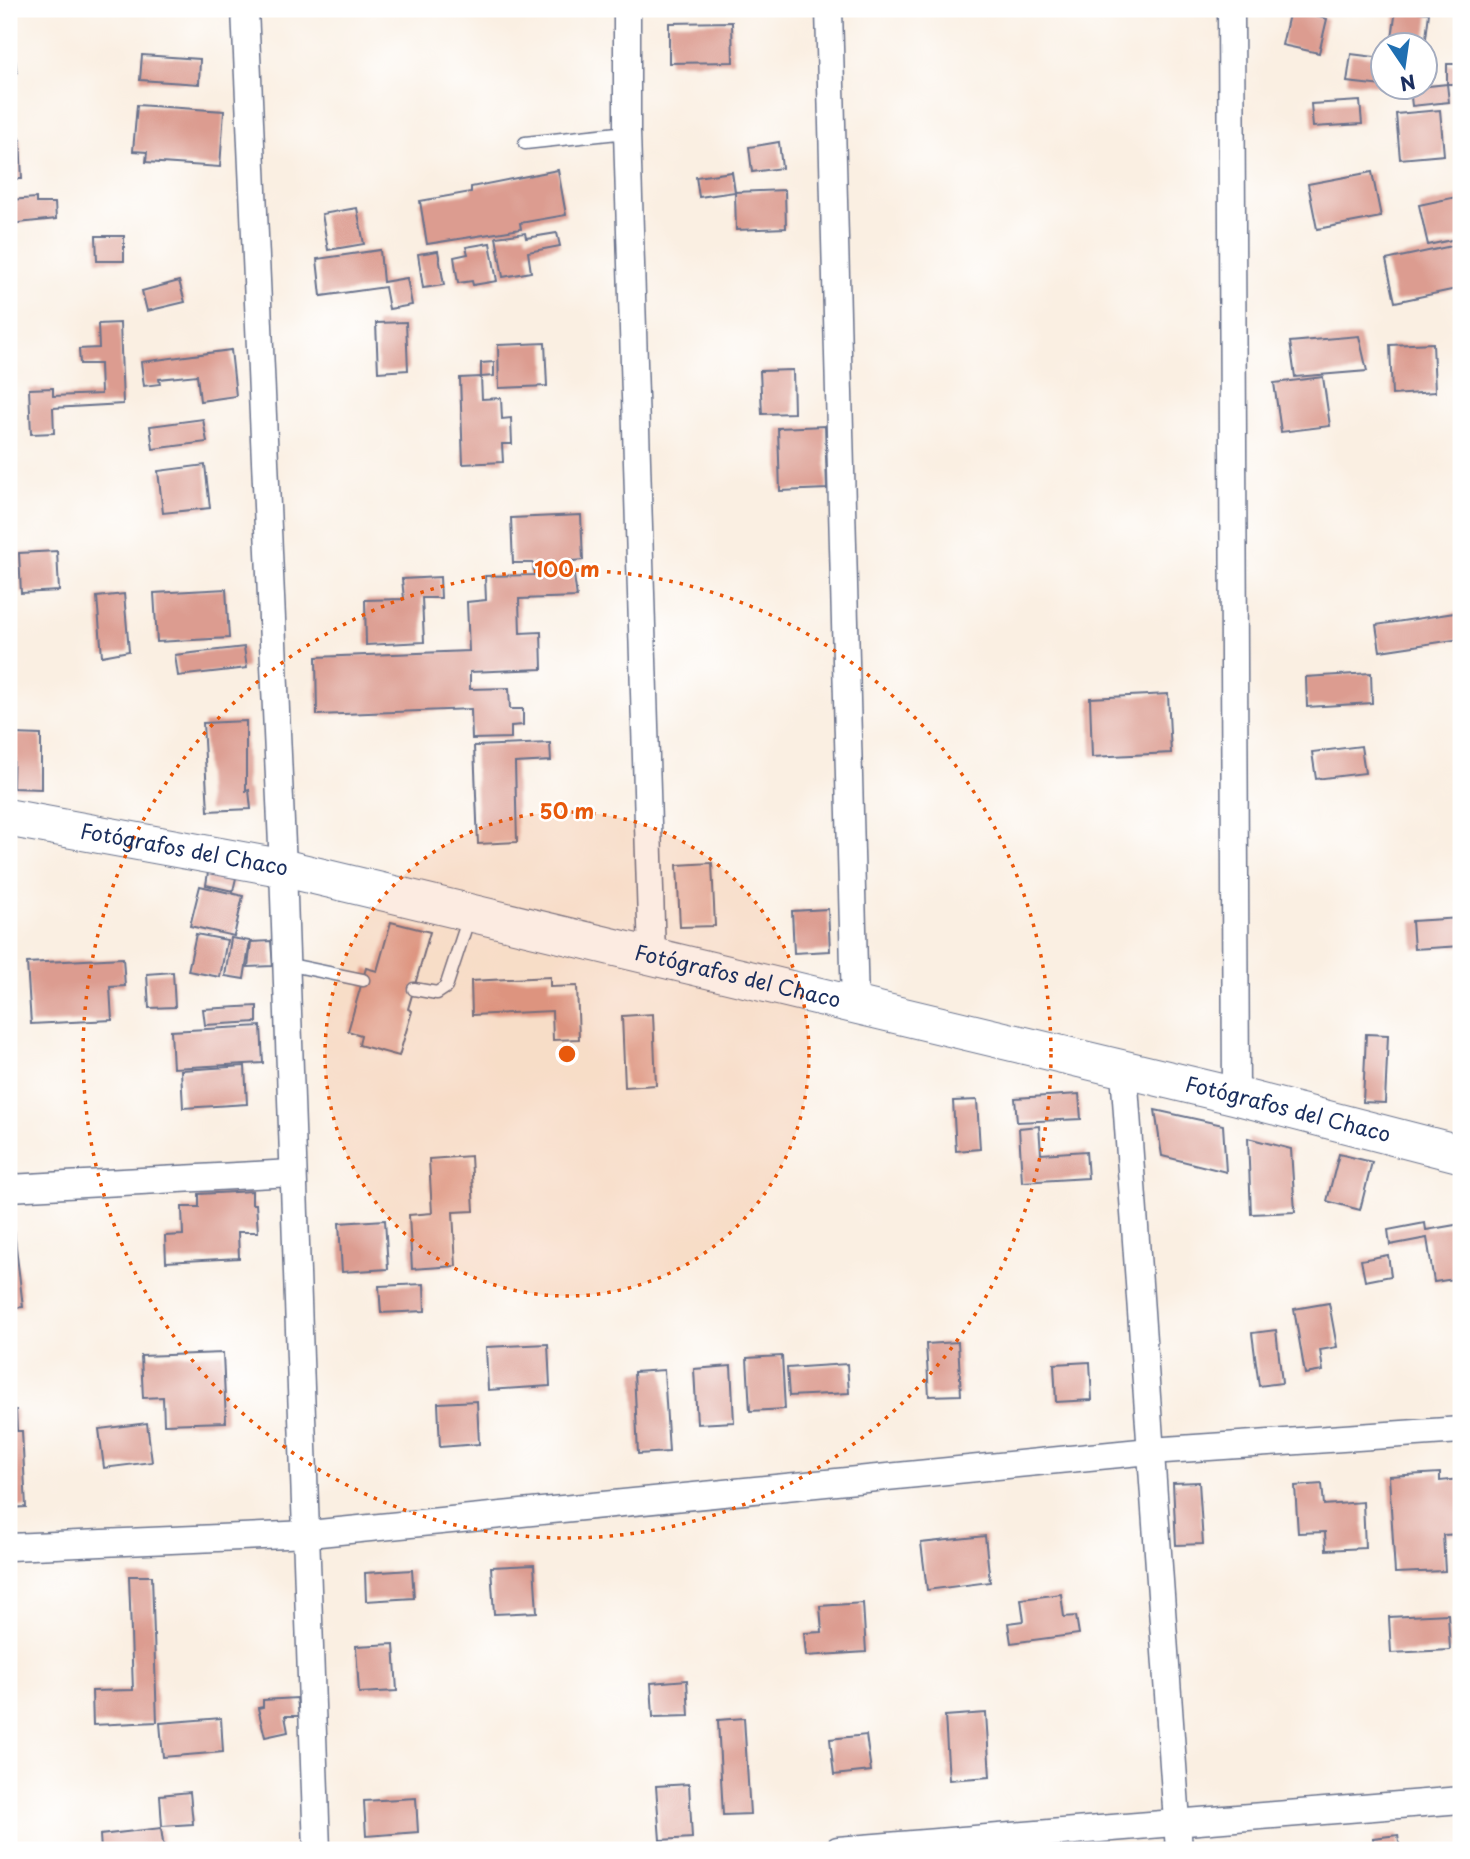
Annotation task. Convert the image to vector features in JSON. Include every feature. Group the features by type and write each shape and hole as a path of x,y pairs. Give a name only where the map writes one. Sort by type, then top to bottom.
{"street":[{"path":"245,9 283,868 292,1173 309,1534 317,1850"},
{"path":"627,9 627,132 652,956"},
{"path":"828,9 855,1006"},
{"path":"1231,9 1236,1096"},
{"name":"Fotógrafos del Chaco","path":"9,818 283,868 1236,1096 1461,1154"},
{"path":"1124,1071 1179,1850"},
{"path":"9,1188 292,1173"},
{"path":"9,1547 309,1534 1150,1451 1461,1430"},
{"path":"838,1850 1461,1800"}],"lane":[{"path":"525,143 627,132"},
{"path":"414,989 437,993 446,987 471,913"},
{"path":"286,964 363,980"}],"building":[{"path":"1396,9 1429,13 1427,32 1393,32"},
{"path":"1290,10 1327,19 1319,53 1282,45"},
{"path":"732,22 733,62 669,63 669,23"},
{"path":"13,46 17,73 9,74 9,47"},
{"path":"1351,54 1368,56 1368,84 1347,82"},
{"path":"142,55 200,59 199,84 140,80"},
{"path":"1447,64 1461,64 1461,84 1447,84"},
{"path":"1447,84 1449,102 1412,106 1412,102 1438,102 1438,85"},
{"path":"1360,101 1362,124 1313,127 1311,104"},
{"path":"137,105 224,111 220,167 146,162 147,152 133,151"},
{"path":"1440,110 1444,155 1400,159 1396,114"},
{"path":"9,138 20,138 22,179 9,179"},
{"path":"779,142 782,168 752,172 749,147"},
{"path":"558,170 566,215 520,223 521,229 427,244 420,201 471,192 471,187"},
{"path":"732,172 735,192 699,197 696,177"},
{"path":"1372,172 1381,217 1317,229 1308,184"},
{"path":"785,190 786,228 736,230 735,192"},
{"path":"1461,196 1461,238 1428,245 1419,205"},
{"path":"36,198 36,203 55,203 56,219 9,224 9,200"},
{"path":"357,208 364,244 328,250 322,214"},
{"path":"525,233 526,238 557,233 560,246 528,252 531,272 503,277 496,237"},
{"path":"96,236 124,236 124,261 97,261"},
{"path":"490,243 497,281 473,285 472,281 458,283 454,257 468,254 466,247"},
{"path":"1461,244 1461,288 1395,302 1386,260"},
{"path":"380,250 383,282 407,278 412,305 389,309 385,287 321,296 317,259"},
{"path":"438,251 444,285 423,288 418,254"},
{"path":"179,281 185,302 147,311 142,291"},
{"path":"406,322 408,370 378,372 376,323"},
{"path":"120,323 123,404 53,408 54,433 31,434 29,389 53,388 53,396 101,394 100,364 80,364 79,349 99,348 98,324"},
{"path":"1359,336 1367,371 1295,377 1290,342"},
{"path":"545,343 547,386 499,388 498,345"},
{"path":"1433,343 1435,392 1392,395 1390,345"},
{"path":"231,350 236,396 200,401 197,375 159,379 160,384 144,386 141,362"},
{"path":"494,362 494,376 481,377 481,363"},
{"path":"793,370 794,413 762,414 760,371"},
{"path":"481,377 482,399 501,398 502,419 511,418 512,444 502,444 503,462 463,464 460,378"},
{"path":"1323,377 1330,426 1281,432 1274,383"},
{"path":"203,419 207,442 153,449 150,426"},
{"path":"825,426 827,489 780,491 778,428"},
{"path":"205,465 210,508 163,513 158,471"},
{"path":"581,515 583,560 572,561 577,597 519,599 520,633 541,632 542,669 470,672 470,689 509,688 510,709 523,709 523,725 511,726 511,738 472,739 471,709 317,715 316,657 469,651 467,602 486,600 485,576 534,575 533,563 513,563 511,518"},
{"path":"57,551 59,591 21,593 19,553"},
{"path":"440,577 441,598 422,598 424,642 366,645 365,600 404,599 402,579"},
{"path":"226,589 229,638 157,642 154,593"},
{"path":"124,594 129,651 102,656 97,597"},
{"path":"1461,612 1461,639 1380,651 1376,625"},
{"path":"244,647 247,668 178,676 175,655"},
{"path":"1371,673 1372,703 1307,707 1306,677"},
{"path":"1168,694 1171,753 1092,757 1090,698"},
{"path":"246,721 246,791 249,790 251,809 208,811 203,723"},
{"path":"14,734 41,735 41,789 13,788"},
{"path":"550,743 551,761 515,763 517,842 478,844 474,746"},
{"path":"1361,746 1365,773 1316,779 1312,752"},
{"path":"712,863 715,926 680,927 677,865"},
{"path":"208,872 236,878 233,891 206,885"},
{"path":"200,886 243,896 234,936 190,926"},
{"path":"828,909 830,951 794,953 792,911"},
{"path":"1461,918 1461,946 1414,949 1412,921"},
{"path":"391,922 430,932 408,1009 412,1011 399,1056 359,1045 361,1035 348,1031 366,968 377,971"},
{"path":"196,934 227,940 220,977 188,971"},
{"path":"231,938 250,941 244,979 225,976"},
{"path":"271,941 273,966 248,967 251,942"},
{"path":"123,958 125,986 110,987 112,1020 31,1024 27,963"},
{"path":"173,972 175,1007 149,1008 147,974"},
{"path":"550,977 550,987 577,986 579,1039 553,1040 552,1011 472,1015 471,981"},
{"path":"257,1006 257,1022 205,1025 203,1009"},
{"path":"653,1014 656,1085 625,1087 622,1016"},
{"path":"261,1026 263,1063 173,1068 171,1031"},
{"path":"1366,1034 1388,1035 1385,1103 1363,1102"},
{"path":"245,1066 247,1104 183,1108 181,1070"},
{"path":"1079,1094 1081,1119 1017,1122 1015,1098"},
{"path":"977,1100 980,1149 956,1151 953,1101"},
{"path":"1155,1110 1223,1125 1226,1172 1162,1156"},
{"path":"1039,1126 1041,1154 1086,1151 1088,1178 1022,1182 1019,1128"},
{"path":"1248,1138 1291,1149 1295,1212 1251,1214"},
{"path":"1339,1154 1372,1162 1360,1210 1327,1201"},
{"path":"471,1156 474,1211 453,1212 456,1266 412,1269 409,1215 432,1213 429,1159"},
{"path":"252,1191 258,1232 238,1232 239,1258 166,1262 165,1236 183,1235 182,1207 199,1207 199,1194"},
{"path":"385,1220 388,1269 342,1272 339,1223"},
{"path":"1425,1223 1426,1230 1461,1224 1461,1278 1434,1282 1427,1238 1390,1245 1388,1230"},
{"path":"14,1230 23,1307 9,1308 9,1231"},
{"path":"1388,1255 1391,1276 1365,1281 1361,1260"},
{"path":"424,1284 425,1311 381,1313 379,1286"},
{"path":"1329,1303 1337,1347 1320,1350 1323,1371 1305,1374 1294,1309"},
{"path":"1276,1330 1282,1383 1259,1386 1252,1333"},
{"path":"958,1342 961,1395 929,1396 926,1344"},
{"path":"548,1344 550,1386 488,1390 486,1347"},
{"path":"223,1353 226,1422 164,1424 163,1397 143,1398 141,1356"},
{"path":"782,1356 785,1409 750,1411 747,1358"},
{"path":"1090,1362 1092,1400 1056,1402 1054,1364"},
{"path":"847,1364 849,1393 789,1396 787,1368"},
{"path":"731,1366 734,1422 697,1424 694,1369"},
{"path":"664,1370 669,1452 638,1454 634,1372"},
{"path":"477,1401 479,1444 440,1447 438,1403"},
{"path":"9,1410 16,1410 17,1431 22,1431 26,1507 9,1508"},
{"path":"147,1423 152,1462 104,1468 99,1429"},
{"path":"1440,1473 1440,1481 1461,1479 1461,1534 1443,1535 1445,1571 1395,1573 1389,1476"},
{"path":"1199,1482 1203,1544 1176,1545 1173,1483"},
{"path":"1322,1484 1324,1505 1363,1502 1365,1548 1326,1550 1325,1532 1298,1533 1295,1486"},
{"path":"985,1536 990,1582 927,1590 921,1543"},
{"path":"534,1565 537,1612 494,1614 491,1567"},
{"path":"412,1570 414,1598 366,1601 365,1573"},
{"path":"129,1576 152,1576 157,1722 93,1725 92,1691 133,1690"},
{"path":"1061,1594 1064,1617 1076,1616 1079,1634 1011,1643 1008,1623 1024,1621 1021,1599"},
{"path":"863,1603 866,1652 806,1656 804,1633 822,1632 820,1606"},
{"path":"1448,1614 1450,1650 1391,1653 1389,1617"},
{"path":"394,1644 397,1691 359,1693 356,1646"},
{"path":"687,1680 689,1716 653,1717 651,1683"},
{"path":"297,1698 299,1716 285,1716 288,1732 265,1737 258,1708 263,1707 263,1700"},
{"path":"986,1713 990,1777 949,1780 945,1716"},
{"path":"221,1718 223,1752 163,1757 160,1723"},
{"path":"744,1718 750,1814 723,1815 718,1720"},
{"path":"866,1735 871,1771 834,1775 830,1739"},
{"path":"689,1784 692,1838 660,1840 656,1786"},
{"path":"190,1792 193,1824 162,1826 160,1795"},
{"path":"416,1798 418,1832 366,1836 364,1801"},
{"path":"161,1828 164,1850 101,1850 100,1835"},
{"path":"1398,1835 1400,1850 1374,1850 1373,1838"}]}
